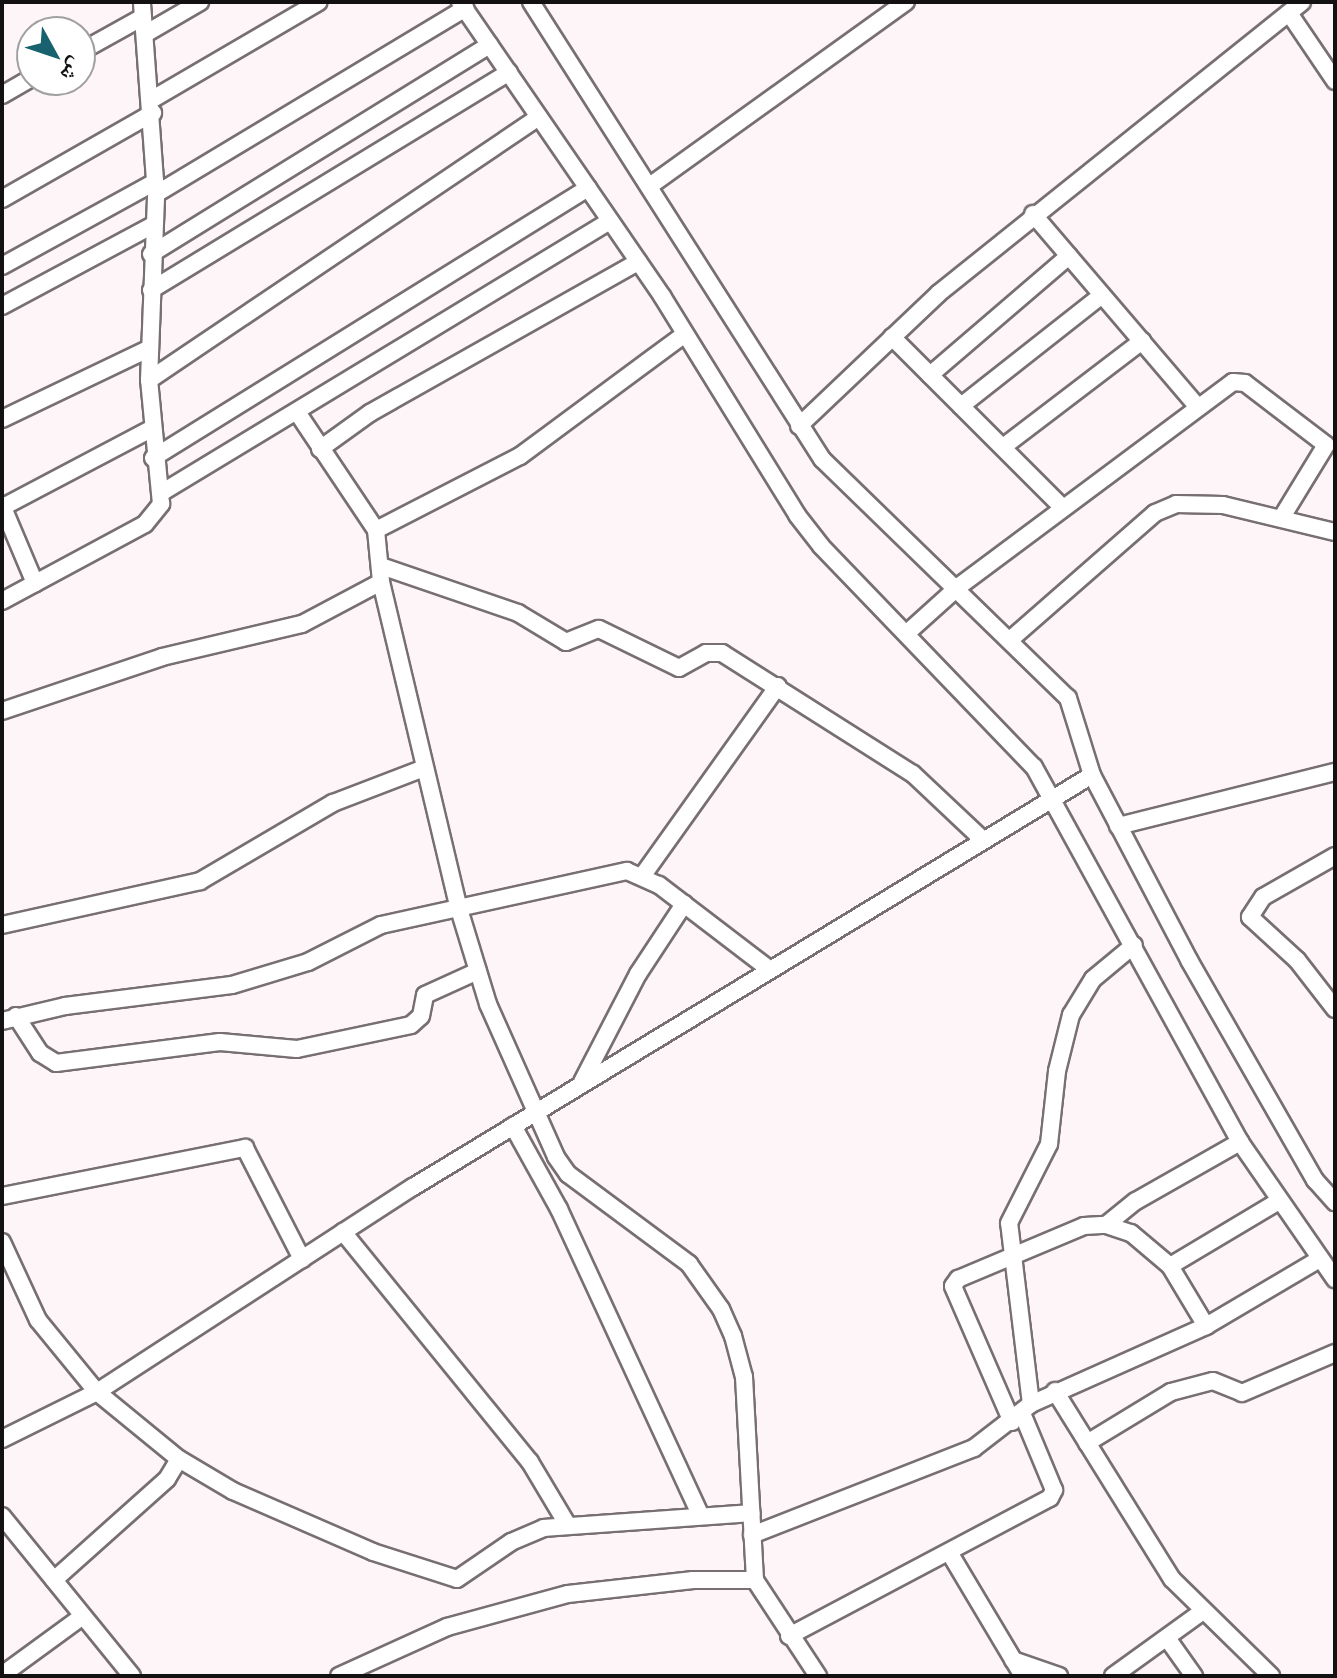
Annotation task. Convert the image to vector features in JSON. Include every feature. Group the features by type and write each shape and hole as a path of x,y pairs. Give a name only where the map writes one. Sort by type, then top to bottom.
{"street":[{"path":"96,43 143,18 200,2"},
{"path":"2,199 319,2"},
{"path":"531,2 651,185 822,459 887,527 958,587 1011,639 1076,711 1092,775 1118,826 1262,1091 1315,1180 1335,1202"},
{"path":"651,185 906,2"},
{"path":"2,266 156,188 463,5 638,262 797,515 1034,767 1240,1142 1318,1260 1335,1279"},
{"path":"799,426 892,337 1033,214 1296,7 1335,81"},
{"path":"2,601 145,524 158,512 161,493 153,458 148,349 156,188 143,18"},
{"path":"151,254 490,45"},
{"path":"151,290 509,72"},
{"path":"149,380 539,117"},
{"path":"153,458 588,188"},
{"path":"1033,214 1197,406"},
{"path":"161,493 610,221"},
{"path":"2,306 153,225"},
{"path":"930,375 1069,256"},
{"path":"320,449 370,413 638,262"},
{"path":"961,406 1102,295"},
{"path":"376,530 520,456 685,334"},
{"path":"892,337 1063,508"},
{"path":"1003,447 1142,341"},
{"path":"2,419 148,349"},
{"path":"907,633 958,587 1223,386 1242,381 1326,445 1282,517"},
{"path":"297,412 376,530 381,574 459,909 505,1047 568,1174 689,1264 721,1309 744,1377 755,1580 818,1676"},
{"path":"35,583 3,506 151,429"},
{"path":"1011,639 1155,513 1176,504 1223,505 1335,532"},
{"path":"2,711 162,657 302,624 381,574 518,613 566,642 599,629 679,668 706,653 722,653 913,774 982,839"},
{"path":"643,875 778,686"},
{"path":"2,925 200,881 333,803 424,768"},
{"path":"1118,826 1335,772"},
{"path":"2,1439 97,1392 343,1232 581,1083 1092,775"},
{"path":"1335,856 1263,897 1250,917 1297,960 1335,1009"},
{"path":"9,1018 232,985 308,962 381,925 627,871 643,875 769,969"},
{"path":"581,1083 638,974 684,904"},
{"path":"1022,1413 1014,1259 1009,1223 1049,1144 1057,1071 1071,1015 1093,979 1134,945"},
{"path":"9,1018 40,1053 56,1063 220,1042 297,1049 411,1025 421,1016 425,995 478,971"},
{"path":"513,1126 559,1209 701,1516"},
{"path":"1106,1225 1136,1201 1240,1142"},
{"path":"2,1196 245,1148 302,1259"},
{"path":"1170,1266 1279,1201"},
{"path":"789,1636 1050,1498 1054,1490 1022,1413 953,1284 1084,1226 1106,1225 1131,1233 1170,1266 1206,1326"},
{"path":"343,1232 530,1462 567,1524"},
{"path":"2,1242 38,1320 97,1392 179,1459 261,1504 373,1552 457,1579 511,1542 567,1524 630,1526 751,1513"},
{"path":"752,1535 820,1505 932,1467 974,1448 1055,1391 1206,1326 1318,1260"},
{"path":"1087,1443 1171,1392 1213,1381 1242,1393 1335,1353"},
{"path":"1055,1391 1172,1579 1271,1676"},
{"path":"54,1580 167,1479 179,1459"},
{"path":"2,1516 132,1676"},
{"path":"949,1552 1023,1676"},
{"path":"339,1676 447,1627 553,1597 630,1584 755,1580"},
{"path":"1113,1676 1203,1611"},
{"path":"2,1675 83,1616"},
{"path":"1167,1638 1194,1676"},
{"path":"1013,1660 1059,1676"}]}
